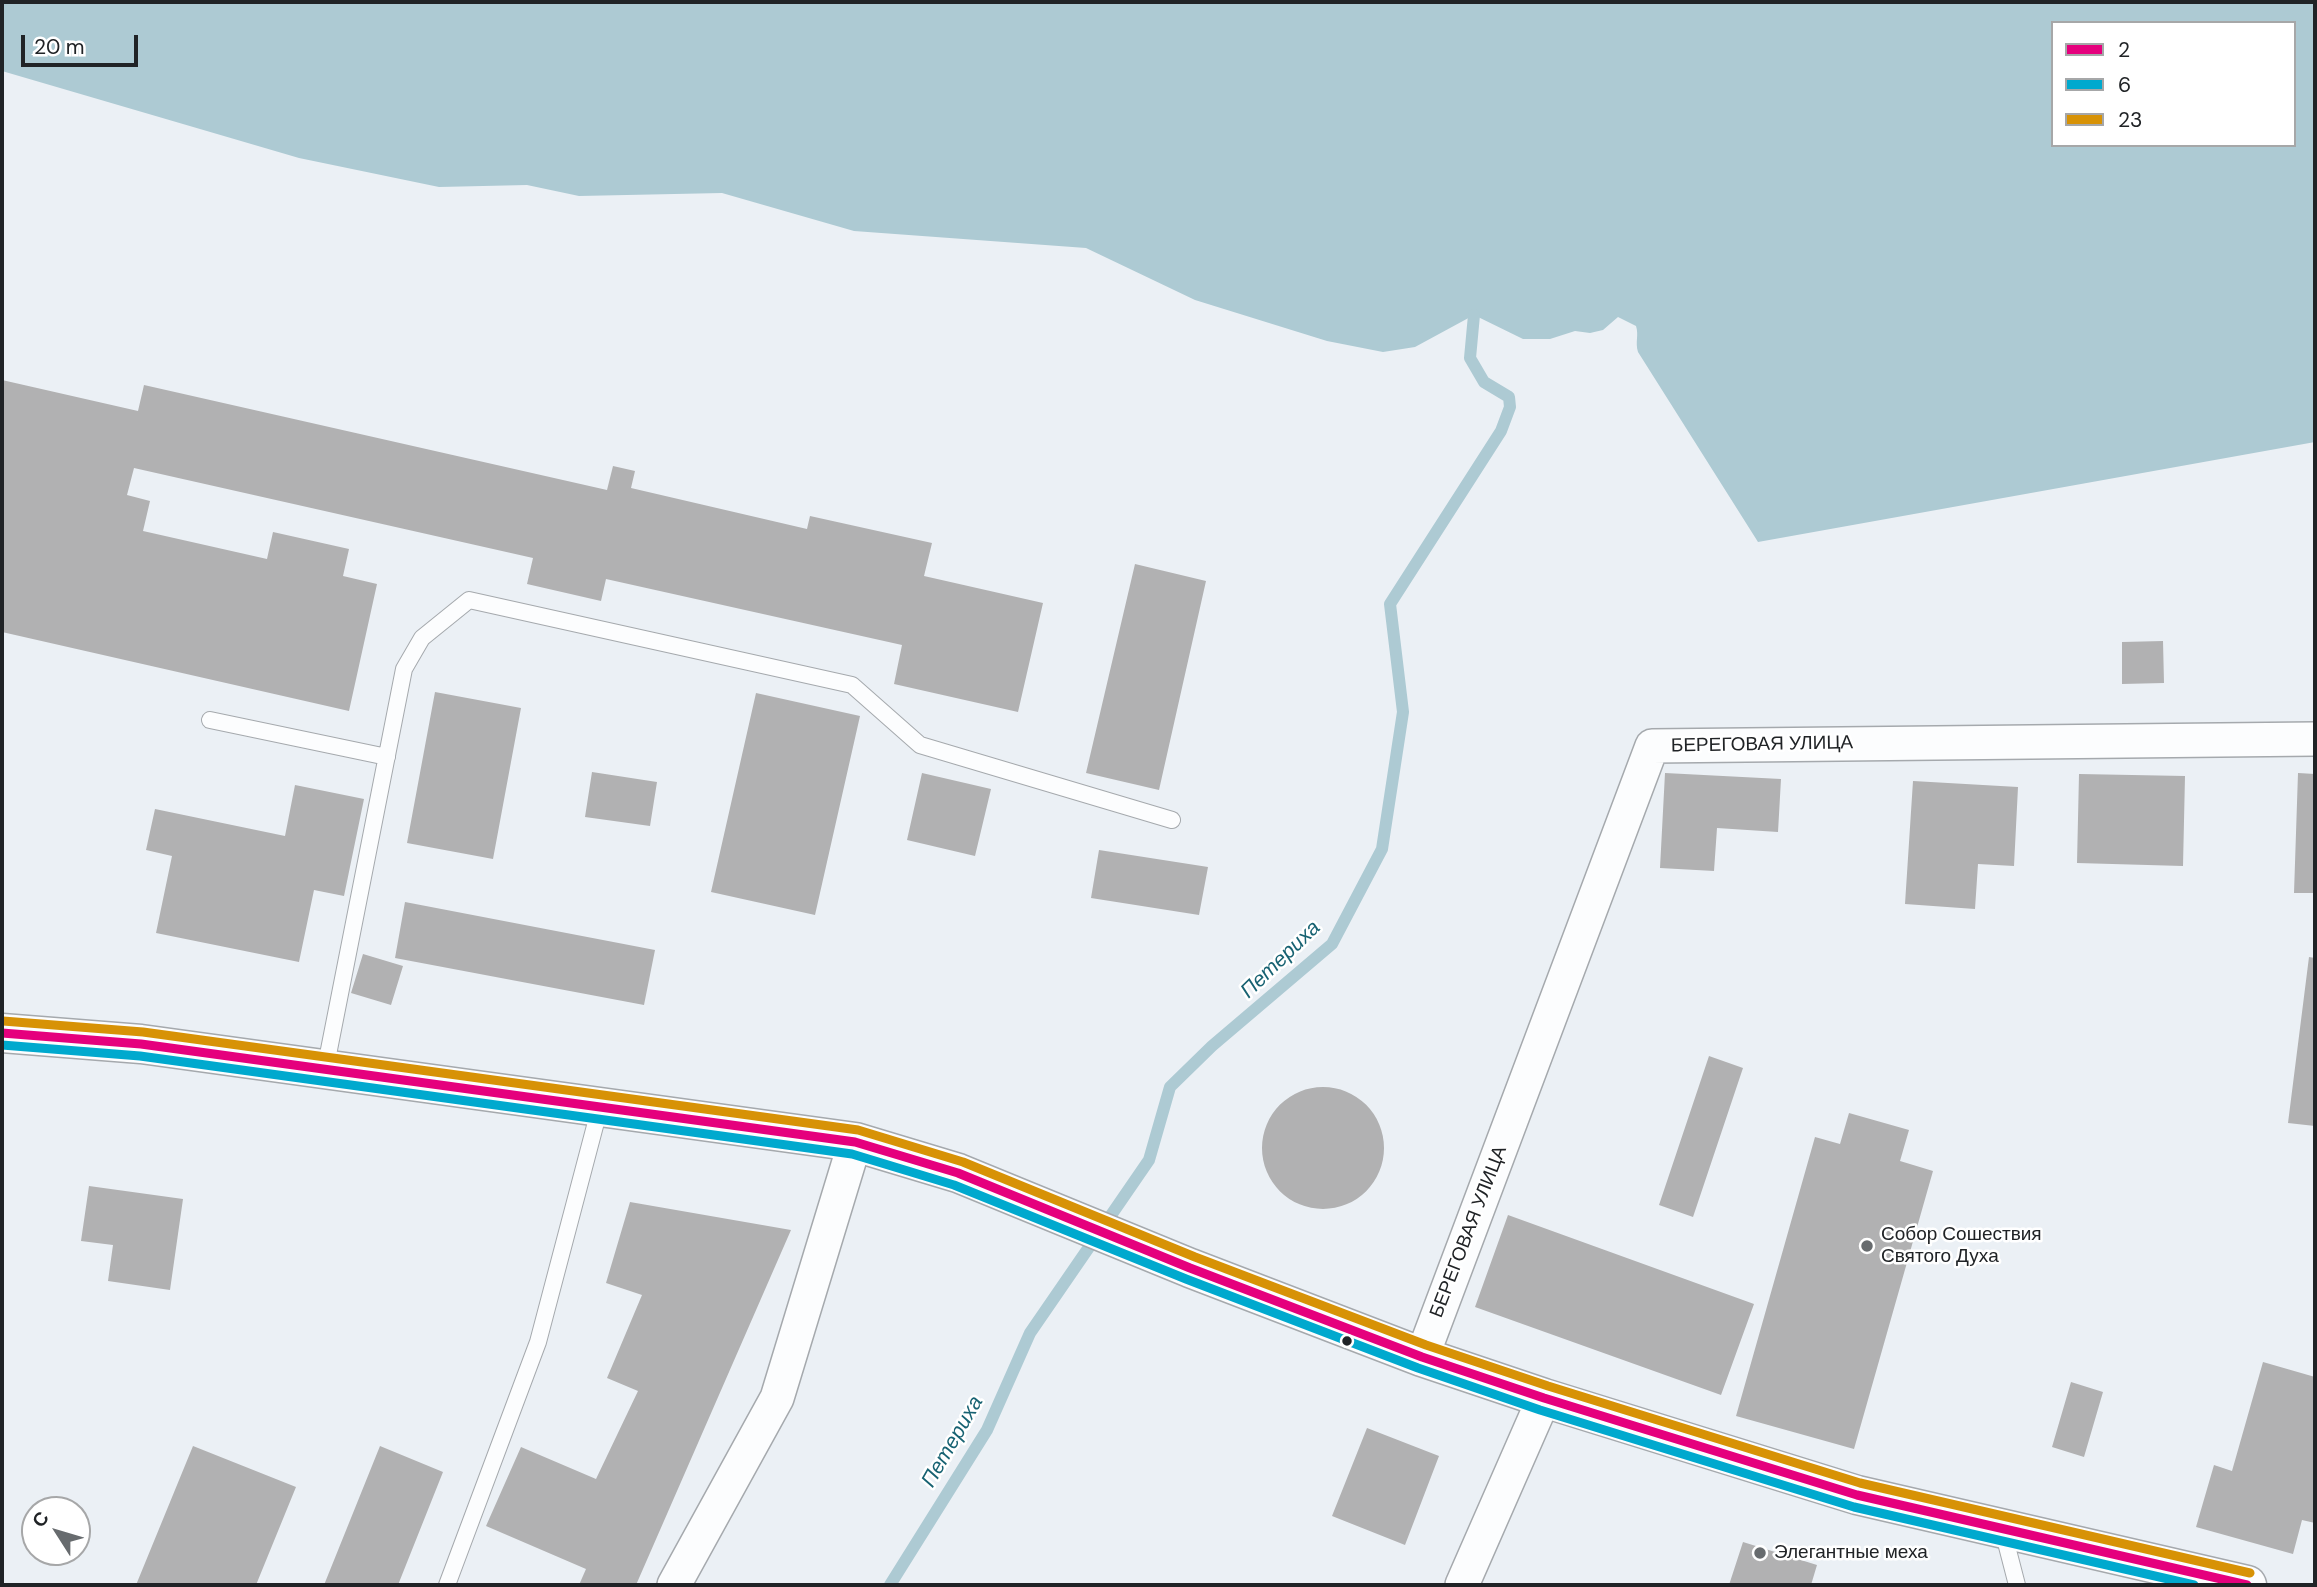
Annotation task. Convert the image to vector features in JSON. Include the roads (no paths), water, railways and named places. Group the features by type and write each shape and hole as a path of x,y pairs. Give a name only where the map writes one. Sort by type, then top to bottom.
{"main road":[{"path":"2,1033 141,1044 855,1142 958,1173 1190,1268 1422,1357 1544,1398 1857,1495 2247,1585"}],"street":[{"name":"БЕРЕГОВАЯ УЛИЦА","path":"1422,1357 1652,746 2315,739"},
{"path":"674,1585 777,1398 855,1142"},
{"path":"1462,1585 1544,1398"}],"lane":[{"path":"325,1070 404,669 422,638 468,600 852,685 920,745 1171,820"},
{"path":"210,720 387,757"},
{"path":"447,1585 538,1342 600,1107"},
{"path":"2002,1529 2017,1585"}],"water":[{"path":"2,2 2315,2 2315,442 1758,542 1638,352 1636,326 1618,317 1603,330 1590,333 1575,331 1550,339 1523,339 1474,315 1415,347 1383,352 1327,341 1195,300 1086,248 854,231 722,193 579,196 527,185 439,187 299,158 2,71"}],"waterway":[{"name":"Петериха","path":"890,1585 987,1430 1030,1333 1149,1160 1170,1087 1212,1046 1332,944 1382,849 1403,712 1390,604 1501,431 1510,407 1509,397 1484,382 1470,358 1474,315"}],"place":[{"name":"Собор Сошествия Святого Духа","path":"1867,1246"},
{"name":"Элегантные меха","path":"1760,1553"}]}
